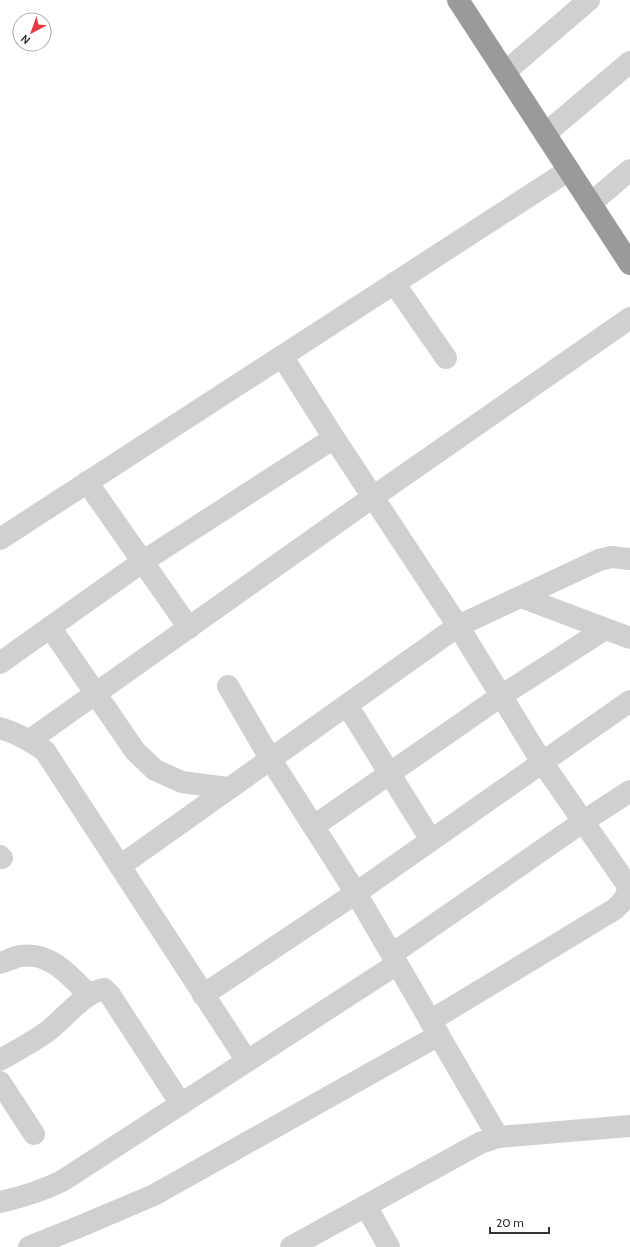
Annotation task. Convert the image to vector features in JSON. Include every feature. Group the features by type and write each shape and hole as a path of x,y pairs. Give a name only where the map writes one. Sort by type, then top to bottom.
{"highway":[{"path":"465,3 505,72 630,263"}],"street":[{"path":"505,72 589,0"},
{"path":"545,134 630,62"},
{"path":"0,538 569,170"},
{"path":"590,204 630,170"},
{"path":"394,283 446,358"},
{"path":"30,740 373,497 630,318"},
{"path":"29,1247 154,1195 435,1028 616,909 627,895 629,885 542,762 458,626 334,438 282,356"},
{"path":"0,663 142,562 334,438"},
{"path":"87,482 189,628"},
{"path":"120,866 227,788 271,760 458,626 599,560 611,557 630,559"},
{"path":"521,596 630,638"},
{"path":"50,627 135,751 155,770 182,782 227,788"},
{"path":"314,826 501,696 605,628"},
{"path":"228,686 271,760 356,893 498,1137"},
{"path":"204,995 356,893 630,700"},
{"path":"347,706 431,840"},
{"path":"0,728 11,731 30,740 45,751 247,1061"},
{"path":"0,1202 44,1190 62,1181 247,1061 395,959 584,822 630,791"},
{"path":"0,963 21,956 36,956 53,962 64,970 89,995"},
{"path":"0,1060 47,1031 89,995 97,990 104,989 110,995 181,1104"},
{"path":"0,1082 34,1134"},
{"path":"291,1247 480,1143 498,1137 630,1126"},
{"path":"366,1206 389,1247"}]}
